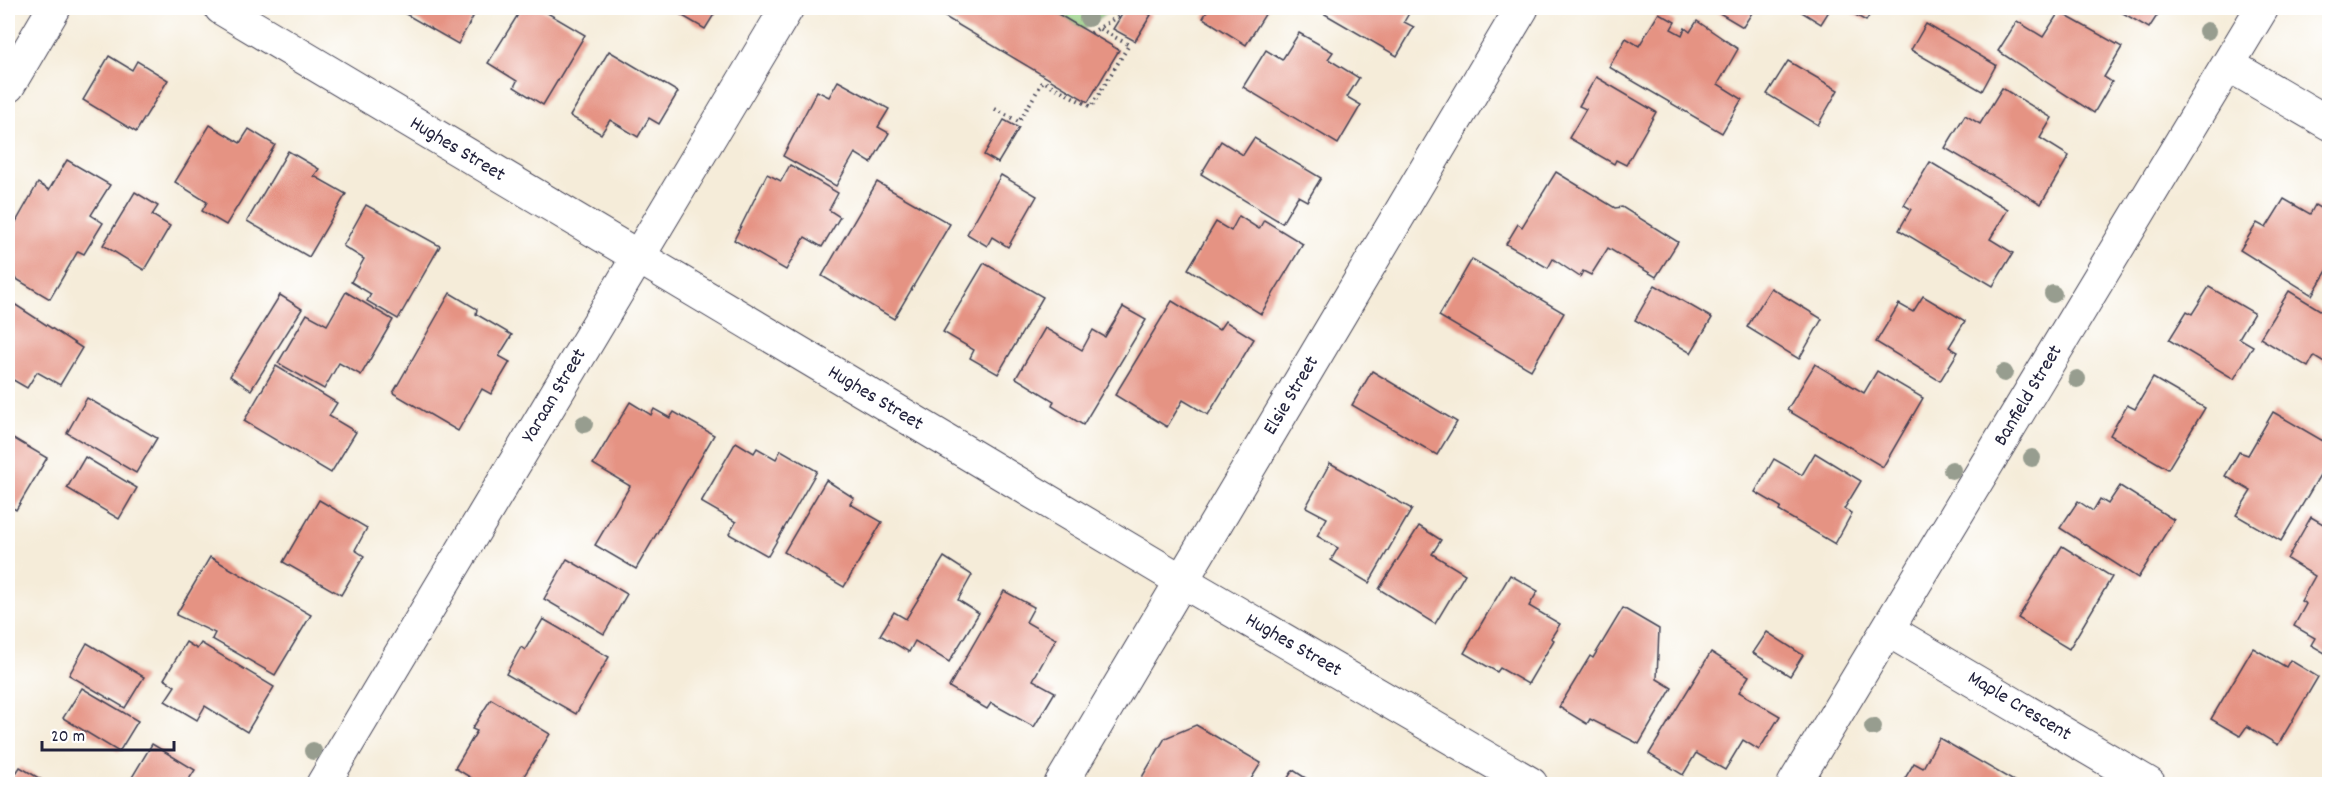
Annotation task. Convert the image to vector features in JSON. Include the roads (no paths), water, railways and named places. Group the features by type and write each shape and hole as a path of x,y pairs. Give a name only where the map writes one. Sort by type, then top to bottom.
{"street":[{"path":"8,86 54,8"},
{"name":"Hughes Street","path":"221,8 1182,581 1531,784"},
{"name":"Yaraan Street","path":"323,784 787,8"},
{"name":"Elsie Street","path":"1061,784 1522,8"},
{"name":"Banfield Street","path":"1794,784 2262,8"},
{"path":"2229,65 2330,124"},
{"name":"Maple Crescent","path":"1888,630 2149,784"}]}
